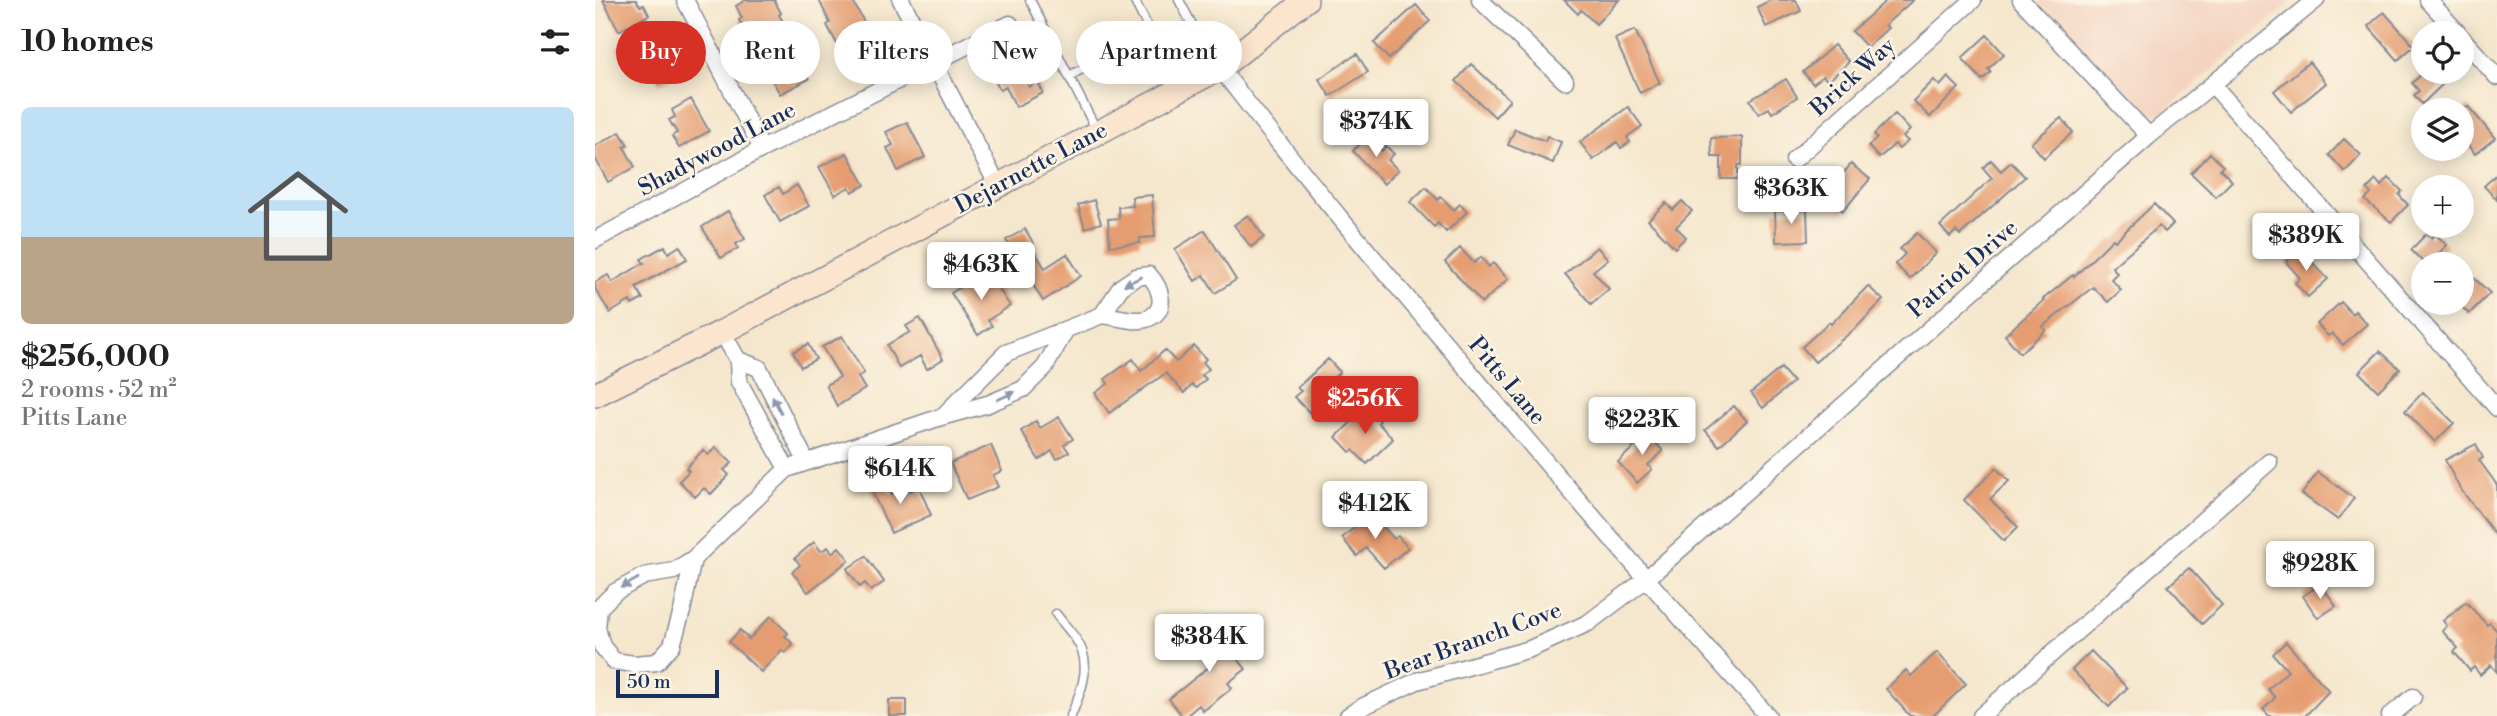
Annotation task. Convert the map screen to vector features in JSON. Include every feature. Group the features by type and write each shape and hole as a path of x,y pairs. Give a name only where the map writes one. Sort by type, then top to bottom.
{"main road":[{"name":"Dejarnette Lane","path":"1242,51 1306,0"},
{"name":"Dejarnette Lane","path":"595,395 722,332 1190,84"}],"street":[{"path":"685,0 762,149"},
{"path":"901,0 912,21"},
{"path":"1480,0 1565,81"},
{"name":"Brick Way","path":"1794,160 1972,0"},
{"path":"2021,0 2149,136"},
{"name":"Patriot Drive","path":"1645,580 2149,136 2316,0"},
{"path":"2428,0 2447,21"},
{"path":"2474,51 2497,77"},
{"name":"Shadywood Lane","path":"595,240 762,149 891,84"},
{"path":"945,84 998,186"},
{"name":"Pitts Lane","path":"1232,84 1306,179 1645,580 1767,716"},
{"path":"2213,85 2497,408"},
{"path":"941,417 1006,353 1102,315"},
{"path":"692,559 672,645 657,662 634,664 614,661 602,646 597,628 599,608 615,592 644,576 674,571 692,559 787,469 988,404 1023,389 1045,367 1065,331"},
{"path":"722,332 738,360 739,382 787,469"},
{"path":"738,360 759,368 806,461"},
{"path":"1981,716 2269,462"},
{"name":"Bear Branch Cove","path":"1348,716 1417,681 1530,649 1588,623 1645,580"},
{"path":"2391,716 2413,697"}],"lane":[{"path":"1030,0 1098,133"},
{"path":"1069,76 1151,33 1134,0"},
{"path":"1179,0 1190,21"},
{"path":"1056,614 1082,650 1085,671 1080,695 1071,716"}],"shaded area":[{"path":"2037,0 2294,0 2164,111 2151,115 2138,109"}],"building":[{"path":"603,0 636,0 640,6 644,5 649,15 638,21 616,21 616,25"},
{"path":"746,0 774,0 782,21 740,21 742,18 736,6"},
{"path":"819,0 852,0 863,21 834,21 834,38 827,25 830,23"},
{"path":"1564,0 1619,0 1596,24 1581,10 1578,14"},
{"path":"1771,0 1796,0 1801,11 1766,27 1757,7"},
{"path":"1887,0 1913,0 1885,25 1888,28 1867,47 1852,31"},
{"path":"1416,5 1430,21 1389,59 1374,43"},
{"path":"2384,12 2411,43 2411,49 2398,60 2368,26"},
{"path":"1635,30 1660,83 1640,93 1615,39"},
{"path":"1987,35 2004,54 1988,69 1991,72 1982,80 1962,58"},
{"path":"1834,45 1849,62 1828,81 1823,76 1813,84 1803,72"},
{"path":"1357,54 1368,72 1330,96 1319,79"},
{"path":"2309,62 2326,83 2291,112 2274,91"},
{"path":"1471,64 1510,100 1495,117 1456,81"},
{"path":"1948,77 1959,88 1930,117 1913,101 1934,80 1940,86"},
{"path":"1786,79 1797,97 1772,113 1769,108 1759,114 1750,100"},
{"path":"774,84 799,84 780,94"},
{"path":"997,84 1028,84 1029,87 1039,84 1043,93 1016,107 1006,87 1000,90"},
{"path":"2413,84 2443,84 2428,98 2417,98 2414,95 2419,91"},
{"path":"691,99 709,131 679,148 672,136 677,133 669,120 675,117 672,110"},
{"path":"1628,107 1642,126 1627,137 1630,142 1621,148 1617,142 1593,160 1580,142"},
{"path":"2474,113 2495,138 2474,153"},
{"path":"1895,114 1910,130 1903,137 1908,141 1899,149 1895,144 1879,158 1868,146 1877,138 1874,134"},
{"path":"2061,118 2073,132 2044,158 2031,143"},
{"path":"907,122 925,157 898,171 887,148 893,145 886,132"},
{"path":"1515,129 1545,141 1547,136 1561,142 1553,163 1508,145"},
{"path":"620,132 628,145 624,147 635,167 608,182 595,158 595,146"},
{"path":"1368,136 1382,151 1386,146 1394,154 1388,160 1398,170 1384,184 1353,151"},
{"path":"1742,137 1742,165 1738,165 1738,179 1721,179 1721,157 1712,157 1711,138"},
{"path":"2344,139 2361,155 2345,172 2329,155"},
{"path":"847,153 865,185 852,192 849,187 835,195 819,167"},
{"path":"2210,153 2223,166 2220,169 2232,181 2216,197 2191,173"},
{"path":"1991,160 2001,171 2011,162 2025,177 1960,235 1956,231 1950,237 1940,226 1992,178 1983,168"},
{"path":"1851,164 1870,179 1843,211 1831,201 1839,191 1833,186"},
{"path":"2497,174 2497,200 2484,186"},
{"path":"2389,178 2402,191 2399,195 2408,205 2391,222 2365,200 2371,194 2367,189 2376,180 2381,186"},
{"path":"797,185 809,206 780,222 765,195 779,187 783,194"},
{"path":"1426,187 1438,200 1441,197 1454,210 1460,204 1467,212 1446,232 1438,223 1434,227 1410,202"},
{"path":"1152,195 1155,237 1140,238 1140,243 1110,246 1108,219 1119,218 1118,207 1133,206 1132,197"},
{"path":"1094,200 1101,223 1085,228 1078,205"},
{"path":"1682,201 1692,211 1676,227 1686,237 1675,248 1648,220 1666,203 1673,210"},
{"path":"2154,204 2173,224 2165,232 2159,226 2112,267 2117,273 2111,279 2121,290 2108,302 2093,287 2042,327 2046,330 2020,353 2005,335"},
{"path":"1807,210 1808,241 1776,242 1775,211"},
{"path":"728,211 745,239 736,244 738,248 721,258 702,227"},
{"path":"1248,215 1264,237 1251,247 1234,225"},
{"path":"1025,229 1034,244 1031,246 1045,268 1067,254 1081,276 1043,301 1006,240"},
{"path":"1205,230 1236,280 1215,293 1204,275 1195,281 1175,249"},
{"path":"1917,233 1936,253 1910,279 1895,264 1905,254 1900,249"},
{"path":"2422,238 2439,238 2447,245 2440,252 2411,250"},
{"path":"665,246 668,253 680,246 687,259 636,287 643,299 632,305 630,301 610,313 595,289 595,282 608,275 612,282 644,263 641,259"},
{"path":"1597,247 1608,259 1593,271 1609,289 1591,304 1565,274"},
{"path":"1460,248 1474,263 1481,257 1489,267 1493,263 1508,279 1482,303 1445,262"},
{"path":"2300,249 2328,279 2308,297 2295,283 2300,278 2286,262"},
{"path":"987,271 1010,306 988,320 992,326 978,335 951,293"},
{"path":"2474,278 2490,293 2474,309"},
{"path":"1868,286 1883,300 1857,327 1815,362 1802,347 1829,322 1831,324"},
{"path":"2341,302 2352,314 2355,311 2367,324 2343,345 2332,333 2328,336 2317,324"},
{"path":"920,318 943,359 927,369 920,356 899,368 887,345 910,332 906,326"},
{"path":"842,336 864,373 858,377 865,389 837,406 826,385 840,377 822,347"},
{"path":"808,344 816,359 801,367 793,352"},
{"path":"1194,346 1206,359 1203,362 1209,369 1202,375 1206,379 1196,388 1192,385 1184,393 1166,373 1109,413 1095,393 1108,384 1105,379 1133,359 1141,371 1165,350 1176,362"},
{"path":"2380,351 2400,369 2378,391 2359,372"},
{"path":"1328,359 1340,372 1332,379 1347,396 1323,418 1314,409 1310,413 1294,397 1301,391 1297,388"},
{"path":"1781,368 1793,382 1763,408 1751,393"},
{"path":"2423,392 2454,423 2435,442 2405,411"},
{"path":"1734,406 1747,421 1719,446 1705,430"},
{"path":"1367,407 1393,439 1367,464 1353,450 1350,452 1336,437"},
{"path":"1059,417 1073,439 1064,445 1069,452 1057,459 1052,451 1039,460 1021,431 1036,421 1040,428"},
{"path":"1653,429 1661,437 1655,442 1663,451 1648,465 1652,469 1637,483 1618,462"},
{"path":"2476,444 2483,458 2479,460 2497,485 2497,537 2459,487 2445,460"},
{"path":"991,445 1002,471 993,475 998,487 967,500 950,463"},
{"path":"715,447 732,463 724,470 729,475 711,494 704,488 695,497 679,481 689,471 686,468 703,450 708,455"},
{"path":"1996,468 2009,481 1990,499 2018,527 2004,541 1964,500"},
{"path":"2318,472 2354,498 2338,520 2302,494"},
{"path":"885,480 891,494 908,486 910,491 919,487 931,515 891,533 870,487"},
{"path":"1371,513 1394,539 1398,536 1408,548 1384,568 1366,548 1357,556 1342,538"},
{"path":"814,542 821,551 828,547 832,553 839,547 849,560 808,592 792,572 800,565 795,558"},
{"path":"866,556 884,582 871,591 865,583 860,587 847,569"},
{"path":"2189,568 2222,605 2202,624 2168,586"},
{"path":"2321,584 2336,606 2318,618 2303,596"},
{"path":"2466,602 2487,625 2490,623 2497,631 2497,672 2491,665 2480,675 2474,667 2470,671 2454,652 2458,648 2442,631 2447,626 2443,621"},
{"path":"771,616 788,633 785,636 793,644 785,653 782,650 761,672 729,642 740,630 749,639"},
{"path":"1205,618 1246,669 1228,683 1232,688 1203,711 1199,705 1186,716 1182,716 1169,699 1211,665 1206,659 1213,654 1192,628"},
{"path":"2286,642 2329,691 2305,716 2269,716 2263,709 2275,698 2268,689 2288,671 2273,654"},
{"path":"2091,651 2127,688 2109,707 2072,670"},
{"path":"1937,652 1966,684 1933,716 1910,716 1886,689 1906,670 1911,676"},
{"path":"889,700 907,700 907,716 889,716"}]}
